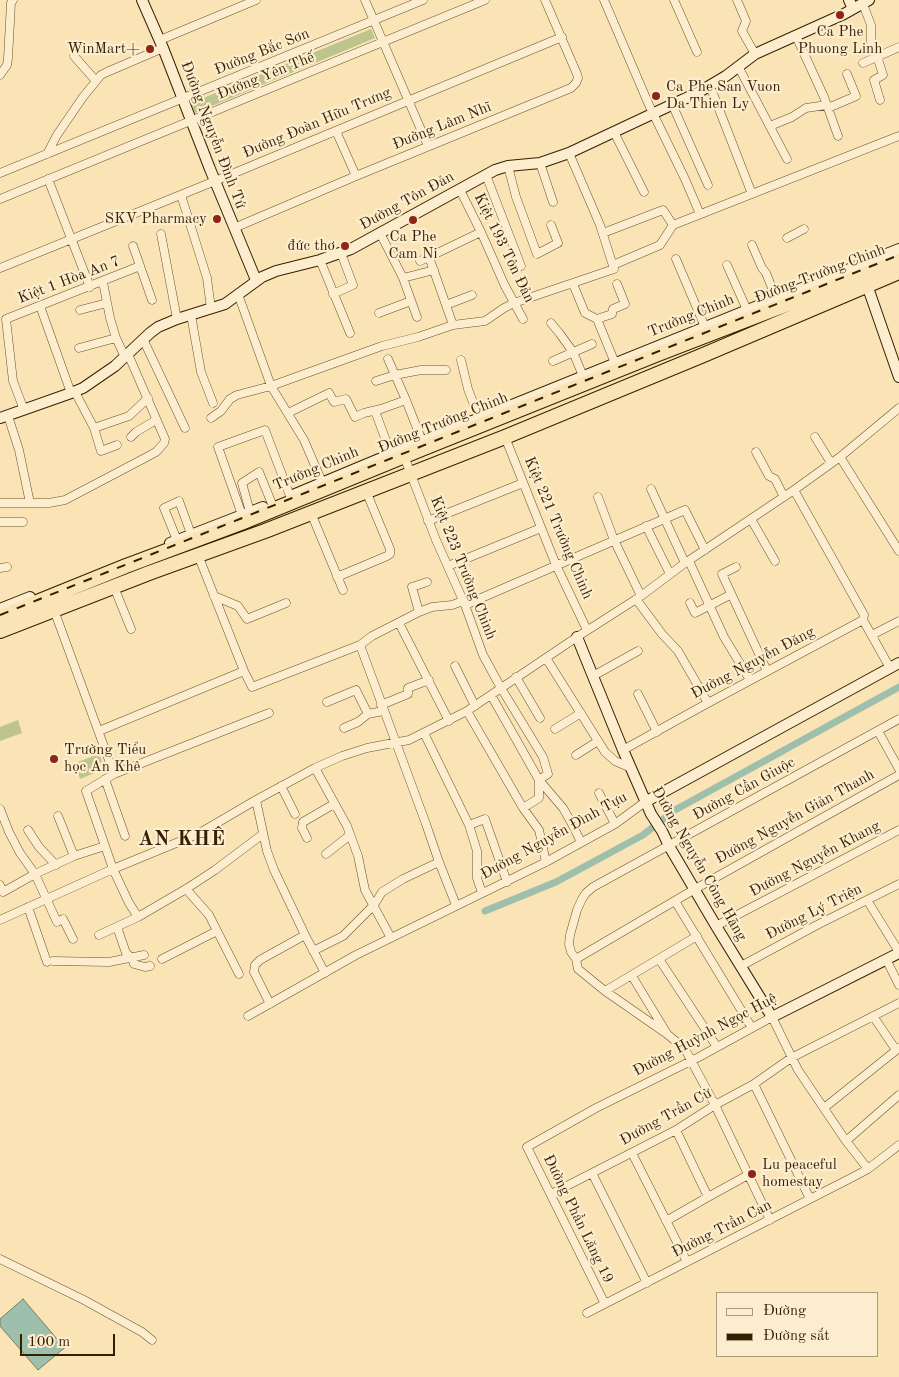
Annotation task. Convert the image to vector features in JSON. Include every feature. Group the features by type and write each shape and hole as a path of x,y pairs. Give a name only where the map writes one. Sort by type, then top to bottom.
{"highway":[{"name":"Đường Trường Chinh","path":"0,617 398,455 899,260"},
{"name":"Đường Trường Chinh","path":"0,631 114,586 255,535 505,437 899,272"},
{"path":"672,349 679,365"},
{"path":"247,515 255,535"},
{"path":"126,566 131,580"}],"street":[{"path":"0,75 7,65 11,3 13,0"},
{"name":"Đường Nguyễn Đình Tứ","path":"142,0 256,280"},
{"path":"46,154 96,80 107,72 161,44 256,0"},
{"path":"365,0 428,146"},
{"name":"Đường Bắc Sơn","path":"0,173 184,102 375,24 422,0"},
{"name":"Đường Yên Thế","path":"0,199 382,40 485,0"},
{"name":"Đường Lâm Nhĩ","path":"234,228 571,88 576,83 577,74 545,0"},
{"path":"604,0 653,113 686,180 700,214"},
{"path":"674,0 697,52"},
{"path":"737,0 746,21 742,31 756,54"},
{"name":"Đường Tôn Đản","path":"30,503 20,450 4,417 73,393 104,374 126,356 143,338 158,327 176,319 225,304 256,280 276,271 341,253 495,170 508,166 540,163 569,153 710,86 756,54 796,36 851,5 866,2 871,25 871,42 883,75 874,80 880,100"},
{"path":"796,36 828,107 838,136"},
{"name":"Đường Đoàn Hữu Trưng","path":"0,268 562,37"},
{"path":"863,63 899,47"},
{"path":"74,56 96,80"},
{"path":"738,66 787,158"},
{"path":"770,126 792,117 806,108 828,107 856,96 847,74"},
{"path":"710,86 752,194"},
{"path":"672,104 708,185"},
{"path":"336,131 356,176"},
{"path":"614,132 644,192"},
{"path":"613,265 660,245 673,225 899,136"},
{"path":"211,418 221,411 233,397 271,386 382,346 418,337 453,325 485,320 514,303 614,269 603,233 569,153"},
{"path":"540,163 553,202"},
{"path":"508,166 516,197 536,254 558,243 551,226"},
{"path":"486,175 521,266"},
{"path":"48,180 90,287"},
{"name":"Kiệt 193 Tôn Đản","path":"460,190 505,286 523,319"},
{"path":"181,195 207,278 211,309"},
{"path":"603,233 662,210 673,225"},
{"path":"787,238 804,229"},
{"path":"420,261 481,232"},
{"path":"380,233 403,278 417,317"},
{"path":"161,234 176,319"},
{"path":"752,245 776,298"},
{"path":"133,246 152,300"},
{"name":"Đường Trường Chinh","path":"865,263 899,249"},
{"path":"333,294 353,285 341,253"},
{"path":"429,258 453,325"},
{"path":"676,259 705,327"},
{"path":"320,260 350,333"},
{"name":"Trường Chinh","path":"0,609 191,534 247,515 322,482 398,455 422,441 865,263"},
{"path":"727,265 747,310"},
{"name":"Kiệt 1 Hòa An 7","path":"24,410 13,381 6,319 140,266"},
{"path":"403,278 434,270"},
{"path":"0,503 49,503 65,500 156,452 164,443 165,439 148,398 116,338 103,282"},
{"path":"597,320 612,314 613,309 625,304 617,284"},
{"path":"867,284 897,365 899,377"},
{"path":"570,285 585,313 597,320 615,363"},
{"path":"238,294 271,386 304,440 322,482"},
{"path":"446,305 472,296"},
{"path":"379,313 411,301"},
{"path":"80,310 107,304"},
{"path":"40,306 73,393 94,428 101,451 117,445"},
{"path":"191,315 200,372 213,403"},
{"path":"552,323 573,353 583,376"},
{"path":"79,348 116,338"},
{"path":"143,338 185,428"},
{"path":"553,361 592,344"},
{"name":"Đường Trường Chinh","path":"388,359 422,441"},
{"path":"461,360 468,388 480,418"},
{"path":"376,381 421,370 446,370"},
{"path":"288,413 329,393 334,402 346,399 355,417 406,400"},
{"path":"94,428 129,416 148,398"},
{"path":"0,920 46,898 198,834 315,768 342,756 367,748 409,740 467,711 639,597 687,562 794,490 840,457 899,408"},
{"name":"Đường Trường Chinh","path":"375,411 398,455"},
{"path":"130,437 156,420"},
{"path":"247,515 218,447 265,430 290,496"},
{"name":"Kiệt 221 Trường Chinh","path":"505,437 556,565 588,630"},
{"path":"815,437 831,463"},
{"path":"756,452 769,476 775,479 784,496"},
{"name":"Kiệt 223 Trường Chinh","path":"398,455 411,474 428,521 464,603 483,655 543,757 548,774 538,780"},
{"path":"840,457 899,552"},
{"path":"247,515 242,483 259,472 272,504"},
{"path":"428,521 523,483"},
{"path":"651,489 664,519 710,606 726,642 750,680"},
{"path":"794,490 864,614 863,620 894,666"},
{"path":"337,577 390,554 366,491"},
{"path":"598,497 614,540 639,597 662,634 678,651 708,703"},
{"path":"177,540 164,508 179,501 191,534"},
{"path":"198,555 244,671 251,686 257,686 360,645 372,636 432,607 464,603 685,510 705,550"},
{"path":"311,513 343,590"},
{"path":"751,519 775,562"},
{"path":"0,522 23,522"},
{"path":"646,526 670,574"},
{"path":"448,566 541,528"},
{"path":"736,567 722,574 730,595 767,671"},
{"path":"420,612 412,587 427,582"},
{"path":"114,586 131,628"},
{"path":"690,603 695,613 730,595"},
{"path":"214,596 238,606 247,619 286,604"},
{"path":"54,610 114,774"},
{"name":"Đường Nguyễn Đăng","path":"622,750 863,620"},
{"path":"872,635 899,621"},
{"path":"399,623 449,721"},
{"name":"Đường Nguyễn Công Hãng","path":"577,637 622,750 651,814 716,926 772,1017"},
{"path":"360,645 456,905"},
{"path":"593,676 638,651"},
{"path":"546,658 610,757 622,765 629,766"},
{"path":"455,666 475,706"},
{"name":"Đường Nguyễn Đình Tựu","path":"248,1016 356,955 546,862 615,824 645,802 894,666"},
{"path":"99,732 244,671"},
{"path":"516,678 540,718"},
{"path":"344,728 408,694 408,688 429,680"},
{"path":"327,702 356,690 368,714"},
{"path":"638,694 657,732"},
{"path":"491,695 538,780 563,808 581,842"},
{"path":"467,711 523,808 539,830 546,862"},
{"path":"138,917 128,903 113,869 86,791 114,774 269,713"},
{"path":"555,729 581,713"},
{"name":"Đường Cần Giuộc","path":"576,959 571,952 569,944 570,935 577,910 586,893 601,882 899,719"},
{"path":"878,731 899,769"},
{"path":"424,733 469,824 477,851 477,878 482,893"},
{"path":"576,755 598,741"},
{"path":"315,768 347,826 358,856 365,890 392,938"},
{"name":"Đường Nguyễn Giản Thanh","path":"576,959 695,889 899,774"},
{"path":"105,779 125,836"},
{"path":"523,808 539,798 538,780"},
{"path":"281,786 295,814"},
{"path":"599,793 615,824"},
{"path":"256,800 263,834 274,870 325,973"},
{"path":"307,838 302,828 303,822 334,804"},
{"path":"0,810 12,839 35,874 57,922 63,919 72,939"},
{"path":"58,816 74,856"},
{"path":"469,824 485,819 507,882"},
{"path":"28,830 39,847 56,865"},
{"name":"Đường Nguyễn Khang","path":"716,926 899,830"},
{"path":"99,935 138,917 186,889 263,834"},
{"path":"326,854 350,835"},
{"path":"0,885 3,892 35,874 74,856 105,846"},
{"path":"313,951 343,936 374,905 382,892 403,879 439,862"},
{"name":"Đường Lý Triện","path":"741,966 899,884"},
{"path":"186,889 208,915 239,974"},
{"path":"867,900 899,953"},
{"path":"675,901 752,1028"},
{"path":"28,907 50,961 109,962 144,955"},
{"path":"117,926 126,953 132,958 134,964 145,967 150,966"},
{"path":"162,959 217,931"},
{"path":"270,1004 254,972 255,965 260,960 305,935"},
{"path":"605,991 697,936"},
{"name":"Đường Huỳnh Ngọc Huệ","path":"527,1147 596,1108 690,1062 772,1017 899,953"},
{"path":"576,959 578,969 685,1049 690,1062 716,1105 770,1220"},
{"path":"659,959 717,1047"},
{"path":"886,959 899,985"},
{"path":"632,976 667,1034"},
{"name":"Đường Trần Cừ","path":"551,1194 676,1130 754,1084 791,1058 899,1003"},
{"path":"824,1108 897,1049 873,1016"},
{"path":"772,1017 798,1070 846,1141 868,1169"},
{"path":"754,1084 810,1199"},
{"path":"846,1141 899,1095"},
{"path":"676,1130 708,1196"},
{"name":"Đường Trần Can","path":"587,1313 868,1169 899,1145"},
{"name":"Đường Phần Lăng 19","path":"527,1147 605,1304"},
{"path":"632,1153 687,1262"},
{"path":"592,1173 647,1282"},
{"path":"666,1221 748,1175"},
{"path":"0,1259 84,1300 142,1332 152,1340"}],"green space":[{"path":"371,29 375,38 195,113 191,103"},
{"path":"18,720 22,733 0,741 0,727"},
{"path":"99,754 105,769 80,779 75,763"}],"shaded area":[{"path":"23,1299 57,1339 68,1340 68,1345 38,1370 0,1326 0,1319"}],"waterway":[{"path":"485,911 556,882 643,835 675,810 899,687"}],"railway":[{"path":"0,615 899,255"}],"place":[{"name":"Ca Phe Phuong Linh","path":"840,15"},
{"name":"WinMart+","path":"150,49"},
{"name":"Ca Phe San Vuon Da Thien Ly","path":"656,96"},
{"name":"SKV Pharmacy","path":"217,219"},
{"name":"Ca Phe Cam Ni","path":"413,220"},
{"name":"đức thơ","path":"345,246"},
{"name":"Trường Tiểu học An Khê","path":"54,759"},
{"name":"Lu peaceful homestay","path":"752,1174"}],"district":[{"name":"AN KHÊ","path":"182,840"}]}
